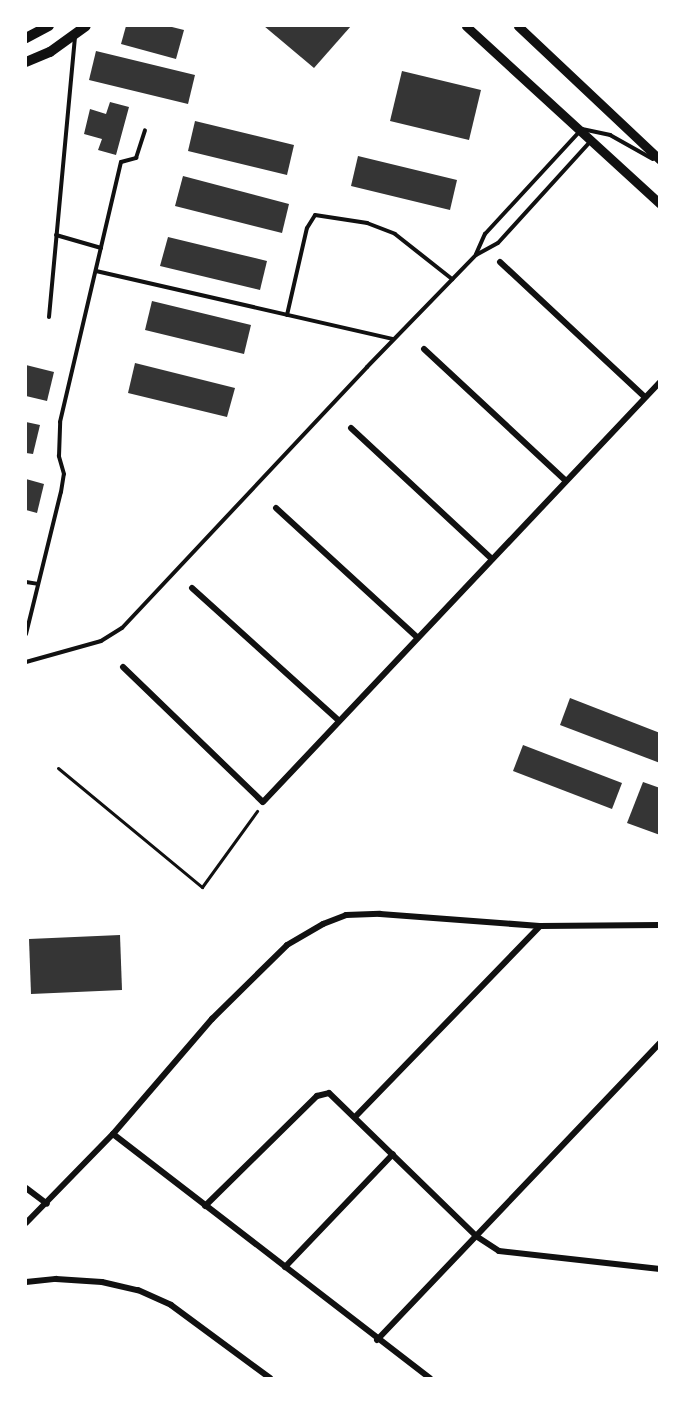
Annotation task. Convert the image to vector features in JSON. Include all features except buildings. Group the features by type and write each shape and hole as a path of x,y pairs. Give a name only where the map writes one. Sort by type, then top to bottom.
{"main road":[{"path":"26,38 49,26"},
{"path":"26,62 75,35 86,26"}],"street":[{"path":"466,26 660,204"},
{"path":"518,26 660,161"},
{"path":"500,262 645,397"},
{"path":"424,349 565,480"},
{"path":"123,667 263,802 338,720 660,382"},
{"path":"351,428 492,559"},
{"path":"276,508 417,637"},
{"path":"192,588 338,720"},
{"path":"26,1223 113,1134 212,1019 287,945 323,924 346,915 380,914 540,926 660,925"},
{"path":"356,1116 540,926"},
{"path":"377,1340 660,1043"},
{"path":"205,1206 317,1096 329,1093 356,1116 476,1236 499,1251 515,1255 660,1269"},
{"path":"113,1134 377,1340 430,1378"},
{"path":"285,1267 393,1154"},
{"path":"26,1188 47,1204"},
{"path":"26,1282 56,1279 102,1282 138,1290 171,1305 270,1378"}],"lane":[{"path":"49,317 75,35"},
{"path":"476,255 485,234 579,131 587,127 610,135 660,161"},
{"path":"26,634 64,474 59,456 60,422 120,162 136,158 145,130"},
{"path":"26,662 101,641 122,628 393,340 476,255 498,243 590,142"},
{"path":"287,315 307,228 315,215 367,223 395,234 452,279"},
{"path":"56,235 101,248"},
{"path":"96,271 393,340"},
{"path":"26,582 38,584"}],"path":[{"path":"660,126 660,131"},
{"path":"58,768 202,887 263,802"}]}
